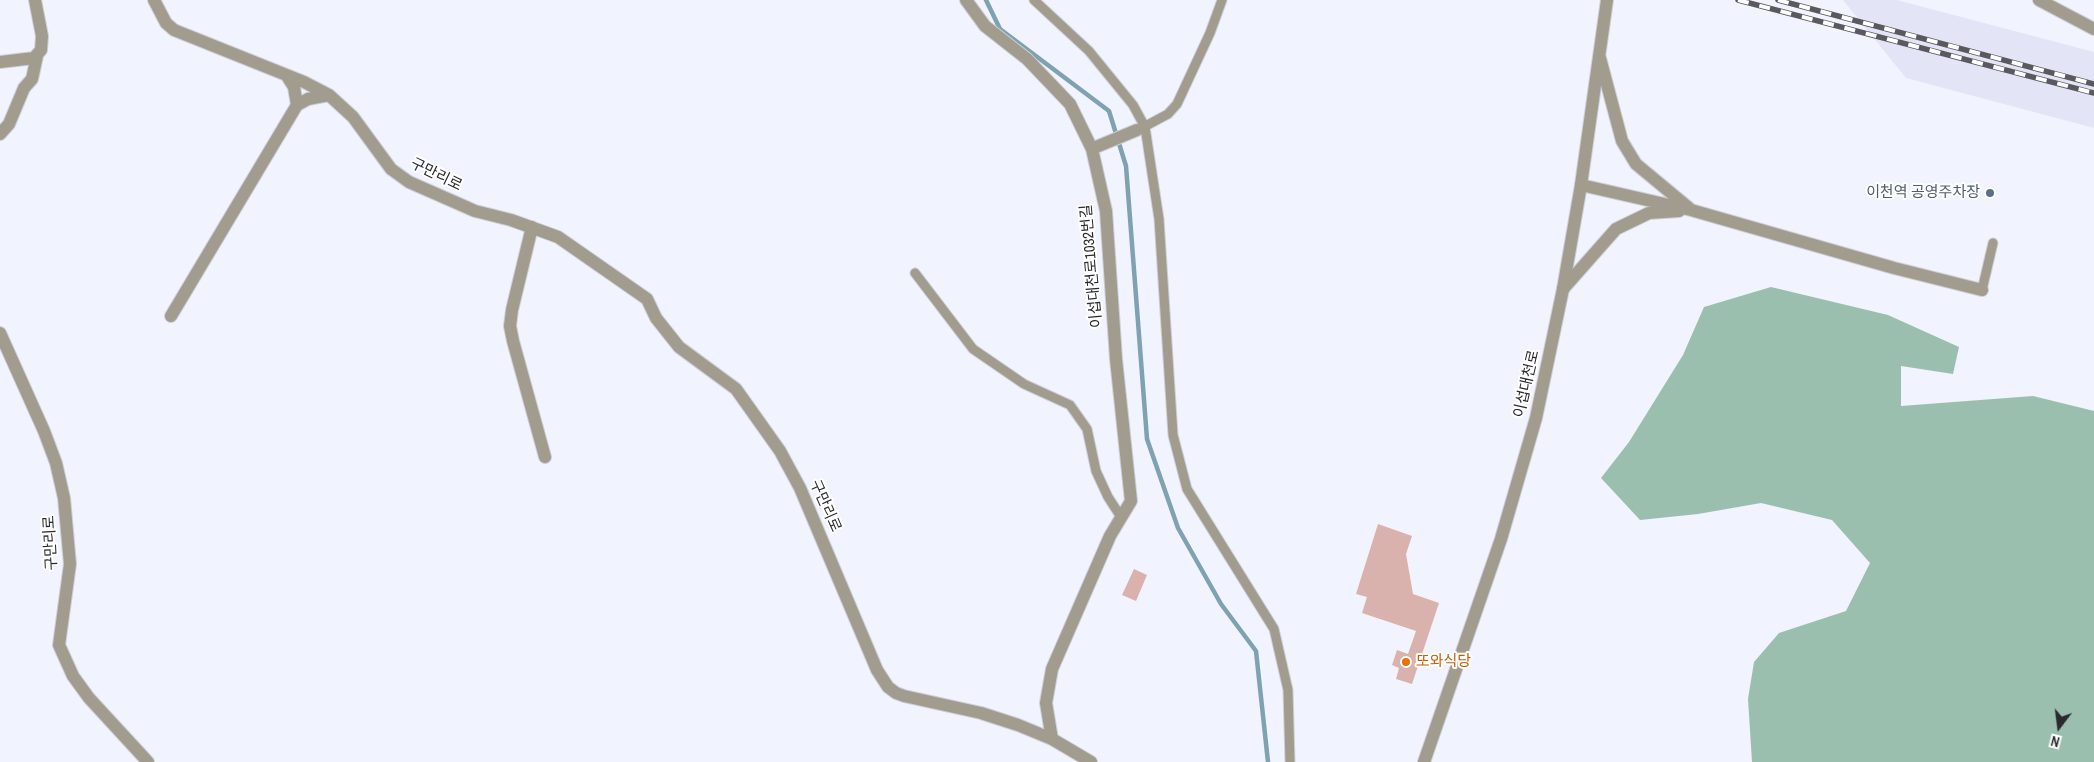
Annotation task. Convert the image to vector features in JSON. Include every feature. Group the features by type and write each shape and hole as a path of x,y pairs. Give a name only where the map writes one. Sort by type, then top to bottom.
{"street":[{"path":"0,134 9,124 24,88 32,78 36,69 37,56 43,43 34,0"},
{"name":"구만리로","path":"154,0 166,23 174,30 320,89 329,95 353,117 391,169 404,179 475,211 532,227 564,240 647,299 656,318 680,346 736,389 746,400 780,451 800,488 877,670 888,687 904,696 980,713 1052,740 1091,762"},
{"name":"이섭대천로1032번길","path":"966,0 985,26 1027,59 1070,104 1092,150 1106,211 1116,359 1131,501 1110,536 1052,669 1046,703 1052,740"},
{"name":"이섭대천로","path":"1424,762 1502,539 1520,480 1563,290 1581,185 1607,0"},
{"path":"2038,0 2094,29"},
{"path":"0,62 25,61 37,56"},
{"path":"1600,58 1622,141 1636,164 1691,210"},
{"path":"287,76 294,87 298,105"},
{"path":"171,316 298,105 308,99 329,95"},
{"path":"1096,147 1141,129"},
{"path":"1581,185 1691,210 1894,268 1982,290"},
{"path":"1563,290 1616,229 1649,213 1691,210"},
{"path":"532,227 512,310 510,326 512,342 545,457"},
{"name":"구만리로","path":"0,333 44,432 56,463 64,498 70,564 59,644 73,676 89,698 148,762"}],"lane":[{"path":"1034,0 1089,51 1133,105 1141,129 1159,219 1173,434 1187,489 1274,629 1288,690 1290,762"},
{"path":"1141,129 1168,114 1178,104 1210,33 1222,0"},
{"path":"1982,290 1993,243"},
{"path":"915,273 973,349 1024,384 1070,405 1087,429 1098,478 1122,517"}],"shaded area":[{"path":"1843,0 1897,0 2094,52 2094,128 1906,78"}],"green space":[{"path":"1771,287 1888,315 1959,347 1953,374 1901,366 1901,406 2033,396 2094,411 2094,762 1752,762 1748,699 1754,662 1779,633 1846,611 1870,563 1832,520 1761,503 1698,514 1640,520 1601,478 1629,442 1683,355 1704,307"}],"building":[{"path":"1378,524 1412,536 1406,554 1413,594 1439,603 1412,684 1396,679 1399,668 1392,665 1397,650 1408,654 1416,631 1362,613 1367,597 1356,594"},
{"path":"1134,569 1147,575 1136,601 1122,595"}],"waterway":[{"path":"986,0 1000,29 1109,111 1126,166 1147,439 1178,528 1221,604 1256,651 1268,762"}],"railway":[{"path":"1738,0 2094,93"},
{"path":"1778,0 2094,84"}],"place":[{"name":"이천역 공영주차장","path":"1990,193"},
{"name":"또와식당","path":"1406,662"}]}
